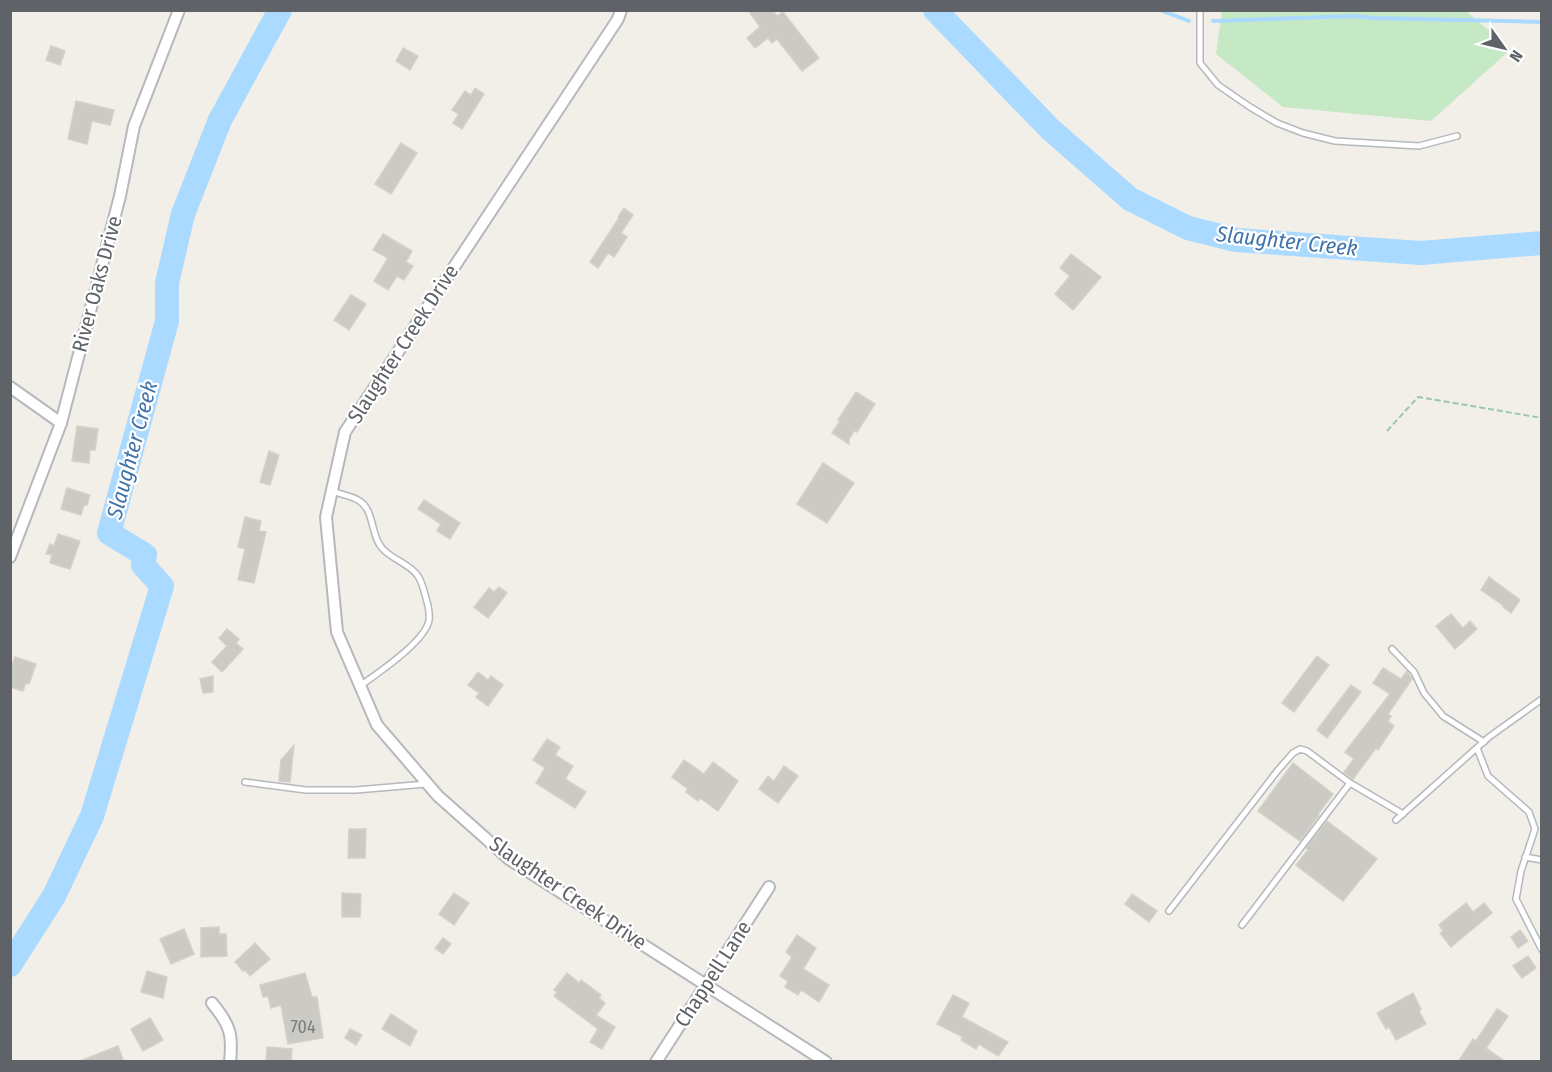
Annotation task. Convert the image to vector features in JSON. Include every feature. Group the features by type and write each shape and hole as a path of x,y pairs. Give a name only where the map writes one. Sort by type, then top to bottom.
{"street":[{"name":"River Oaks Drive","path":"10,557 61,423 120,196 134,126 179,10"},
{"name":"Slaughter Creek Drive","path":"621,10 618,19 345,432 326,517 337,632 377,725 426,784 509,859 826,1062"},
{"path":"10,387 61,423"},
{"name":"Chappell Lane","path":"656,1062 769,887"},
{"path":"212,1003 224,1017 230,1033 232,1042 230,1062"}],"lane":[{"path":"1200,10 1200,63 1218,85 1277,123 1303,133 1335,141 1419,146 1457,136"},
{"path":"332,492 359,500 366,507 374,536 382,548 410,568 419,578 429,612 429,622 415,643 360,687"},
{"path":"1392,649 1414,672 1424,693 1443,716 1484,742"},
{"path":"1396,820 1484,742 1542,699"},
{"path":"1478,748 1488,776 1528,812 1538,830 1521,871 1516,899 1542,950"},
{"path":"1169,911 1278,770 1293,753 1300,749 1350,783 1403,814"},
{"path":"245,782 306,790 356,790 426,784"},
{"path":"1242,925 1350,783"},
{"path":"1526,857 1542,860"}],"path":[{"path":"1387,431 1418,397 1542,418"}],"green space":[{"path":"1222,10 1466,11 1511,49 1431,121 1283,107 1216,54"}],"building":[{"path":"748,10 772,10 777,16 783,12 819,58 802,71 777,39 772,43 768,38 755,48 747,38 760,27"},
{"path":"51,46 65,51 60,65 46,60"},
{"path":"403,48 418,56 410,70 396,61"},
{"path":"475,88 484,94 462,129 453,123 459,114 452,110 465,91 471,95"},
{"path":"76,101 114,110 110,125 92,121 87,144 68,139"},
{"path":"401,143 417,153 391,194 375,184"},
{"path":"624,208 633,215 621,233 627,237 614,257 608,253 598,268 590,262"},
{"path":"383,234 412,251 406,262 413,266 404,280 397,276 388,290 374,281 388,258 373,250"},
{"path":"1071,254 1101,277 1073,310 1055,294 1070,276 1060,268"},
{"path":"351,295 366,304 349,330 334,320"},
{"path":"856,392 875,404 857,432 854,431 849,444 832,433"},
{"path":"77,426 98,429 95,450 90,450 89,463 72,461"},
{"path":"269,451 279,455 270,485 260,482"},
{"path":"823,463 854,483 827,523 797,504"},
{"path":"67,488 90,495 81,515 61,509"},
{"path":"424,500 460,523 450,539 437,531 441,524 418,509"},
{"path":"245,517 261,521 259,531 266,532 254,583 238,580 245,549 238,547"},
{"path":"58,534 80,541 70,569 50,563 52,555 46,554 50,544 54,546"},
{"path":"1489,577 1520,600 1511,613 1481,590"},
{"path":"499,587 507,593 488,618 474,607 489,588 494,592"},
{"path":"1451,614 1463,628 1470,621 1477,629 1455,649 1436,626"},
{"path":"227,629 239,639 236,643 243,649 222,672 212,662 227,646 219,638"},
{"path":"1317,656 1329,665 1294,712 1282,703"},
{"path":"15,657 36,664 29,684 26,683 23,691 10,687 10,670"},
{"path":"1383,668 1401,679 1407,671 1412,679 1388,714 1391,716 1388,721 1394,726 1378,750 1376,748 1353,779 1344,772 1354,759 1345,752 1390,694 1373,683"},
{"path":"478,672 488,680 491,676 503,685 488,706 476,697 479,693 468,685"},
{"path":"213,676 213,692 203,693 200,679"},
{"path":"1351,685 1361,692 1327,738 1317,730"},
{"path":"547,739 560,747 555,755 573,766 565,779 586,792 575,808 536,783 545,768 533,760"},
{"path":"294,745 290,782 279,781 281,760"},
{"path":"684,760 704,774 713,762 738,781 718,811 700,798 698,801 686,792 688,789 672,777"},
{"path":"1293,763 1333,794 1300,841 1258,811"},
{"path":"784,766 798,776 778,803 759,789 768,776 774,781"},
{"path":"1327,821 1377,859 1343,901 1296,865"},
{"path":"349,829 366,829 365,858 348,858"},
{"path":"342,893 361,894 360,917 342,917"},
{"path":"454,893 469,903 454,925 439,914"},
{"path":"1132,894 1157,911 1149,922 1125,904"},
{"path":"1466,903 1473,912 1484,903 1492,913 1451,947 1440,933 1443,931 1439,925"},
{"path":"219,927 219,934 226,934 227,956 201,957 201,928"},
{"path":"184,929 194,954 171,964 160,939"},
{"path":"1520,930 1528,941 1518,948 1511,937"},
{"path":"797,935 816,948 803,969 829,985 819,1002 801,990 798,995 785,987 788,981 780,976 792,957 786,952"},
{"path":"443,938 451,944 443,954 435,948"},
{"path":"255,943 270,959 250,976 235,962"},
{"path":"1528,956 1536,968 1522,978 1513,966"},
{"path":"147,971 167,977 163,998 141,992"},
{"path":"305,973 312,997 317,997 323,1038 288,1044 281,1005 271,1008 268,996 263,997 260,985"},
{"path":"567,973 579,983 581,980 601,995 599,998 605,1003 596,1015 615,1027 602,1049 590,1042 598,1029 554,996 557,992 554,990"},
{"path":"1413,993 1426,1024 1396,1040 1389,1027 1386,1029 1377,1013"},
{"path":"953,995 969,1003 962,1017 1008,1042 998,1056 979,1044 976,1049 961,1040 963,1037 937,1024"},
{"path":"1497,1009 1508,1016 1486,1048 1506,1062 1458,1062 1473,1039 1476,1041"},
{"path":"391,1014 417,1031 410,1046 382,1029"},
{"path":"150,1018 163,1040 143,1051 131,1029"},
{"path":"350,1029 362,1035 356,1045 345,1038"},
{"path":"118,1046 124,1062 80,1062 80,1061"},
{"path":"267,1047 292,1049 291,1062 266,1062"}],"waterway":[{"name":"Slaughter Creek","path":"10,965 54,896 92,816 162,586 143,565 145,555 109,533 167,321 167,283 183,214 220,120 280,10"},
{"name":"Slaughter Creek","path":"935,10 1050,129 1130,199 1188,228 1236,240 1421,253 1542,243"},
{"path":"1160,10 1189,21"},
{"path":"1213,21 1355,16 1542,22"}]}
